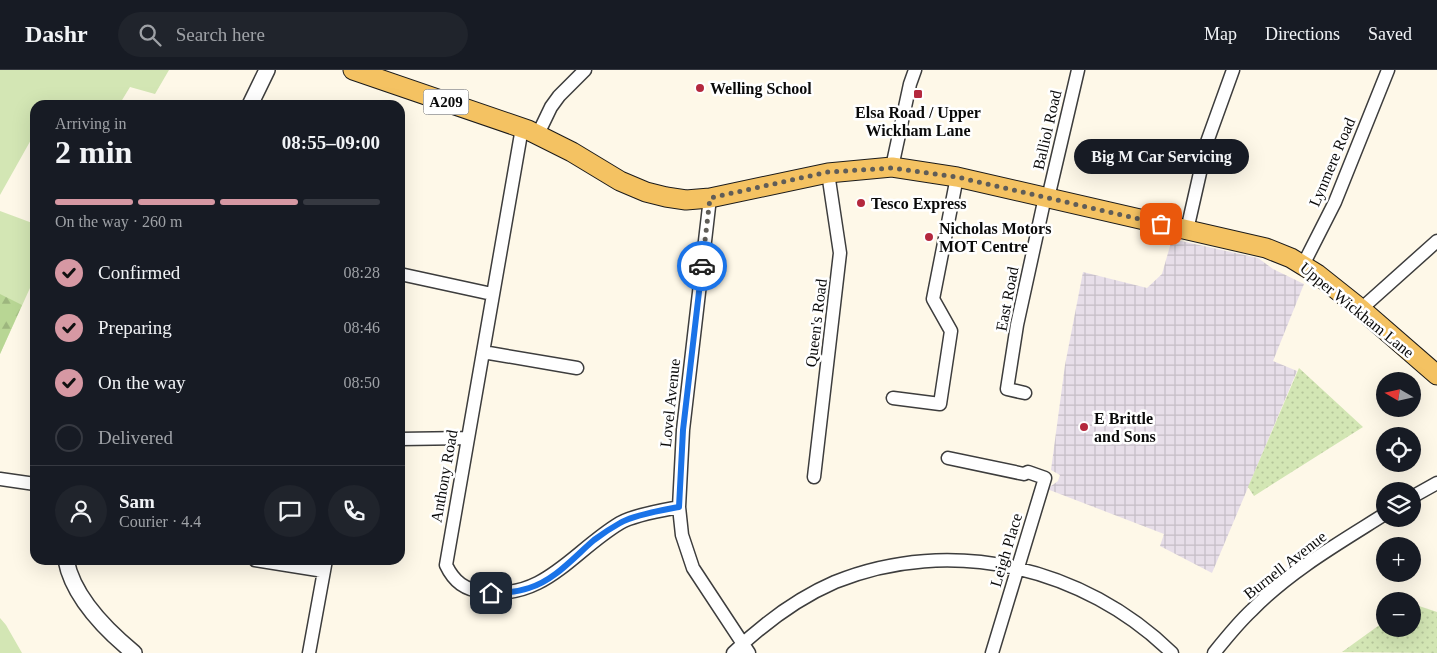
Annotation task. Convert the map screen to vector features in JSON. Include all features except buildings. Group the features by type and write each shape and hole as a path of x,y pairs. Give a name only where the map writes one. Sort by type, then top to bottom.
{"main road":[{"name":"Upper Wickham Lane","path":"353,70 530,131 620,181 646,192 686,200 710,198 828,172 892,168 957,177 1266,248 1285,255 1303,265 1361,310 1437,375"}],"street":[{"path":"252,100 267,70"},
{"name":"Anthony Road","path":"585,70 558,96 530,131 492,294 446,565 450,575 459,584 471,591 510,593 530,588 546,580 595,540 622,522 679,507"},
{"path":"892,168 915,70"},
{"name":"Balliol Road","path":"1047,198 1078,70"},
{"path":"1187,230 1207,142 1233,70"},
{"name":"Lynmere Road","path":"1303,265 1334,202 1388,70"},
{"name":"Queen's Road","path":"814,477 840,253 828,172"},
{"path":"893,398 940,404 951,331 933,299 957,177"},
{"name":"Lovel Avenue","path":"710,198 683,430 679,507 682,535 693,568 746,648"},
{"name":"East Road","path":"1025,393 1007,389 1017,325 1047,198"},
{"path":"1361,310 1437,241"},
{"path":"405,275 492,294"},
{"path":"482,352 577,368"},
{"path":"405,439 467,438"},
{"name":"Leigh Place","path":"948,458 1024,474 1028,472 1045,478 992,653"},
{"path":"0,479 30,483"},
{"path":"1421,492 1437,483"},
{"name":"Burnell Avenue","path":"1214,653 1252,609 1277,588 1308,563 1376,520"},
{"path":"733,653 746,648 780,614 835,583 899,564 961,560 1018,568 1063,582 1102,600 1130,617 1172,653"},
{"path":"67,565 70,575 90,608 108,629 134,653"},
{"path":"309,653 325,566"}],"shaded area":[{"path":"1172,239 1258,258 1273,269 1304,284 1273,361 1297,371 1212,573 1160,546 1164,534 1047,489 1058,481 1060,475 1051,470 1065,365 1083,272 1147,288 1162,274"}],"green space":[{"path":"0,70 169,70 155,94 130,87 122,100 30,100 30,142 0,195"},
{"path":"0,211 30,222 30,288 0,354"},
{"path":"0,294 22,305 0,354"},
{"path":"1299,368 1363,427 1254,496 1248,487"},
{"path":"1421,607 1437,612 1437,653 1342,652 1376,627 1376,637 1421,637"},
{"path":"0,618 6,625 22,653 0,653"}],"way so far":[{"path":"702,266 710,198 828,172 858,169 892,168 957,177 1161,224"}],"place":[{"name":"Welling School","path":"700,88"},
{"name":"Elsa Road / Upper Wickham Lane","path":"918,94"},
{"name":"Tesco Express","path":"861,203"},
{"name":"Big M Car Servicing","path":"1161,224"},
{"name":"Nicholas Motors MOT Centre","path":"929,237"},
{"name":"E Brittle and Sons","path":"1084,427"}],"route":[{"path":"491,593 510,593 530,588 546,580 595,540 622,522 679,507 683,430 702,266"}]}
